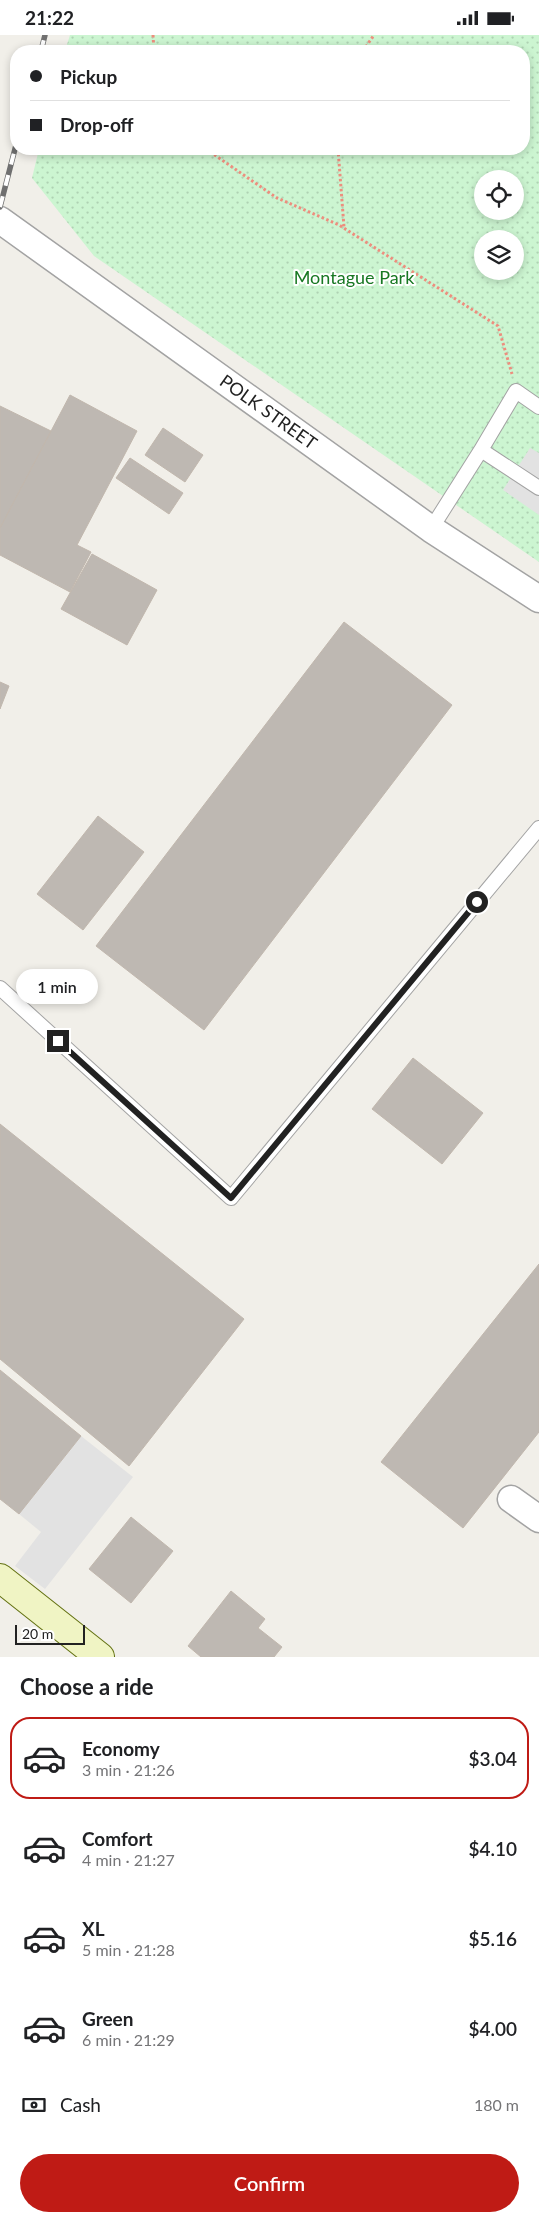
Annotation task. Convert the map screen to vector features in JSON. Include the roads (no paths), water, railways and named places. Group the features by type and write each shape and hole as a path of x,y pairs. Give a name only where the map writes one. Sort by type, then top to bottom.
{"main road":[{"path":"0,1578 100,1657"}],"street":[{"name":"POLK STREET","path":"0,220 430,529 539,599"},
{"path":"511,1499 539,1519"}],"lane":[{"path":"430,529 481,450 516,391 539,407"},
{"path":"481,450 539,488"},
{"path":"0,988 231,1198 539,828"}],"railway":[{"path":"42,45 45,35"},
{"path":"0,207 13,155"}],"park label":[{"name":"Montague Park","path":"354,278"}]}
